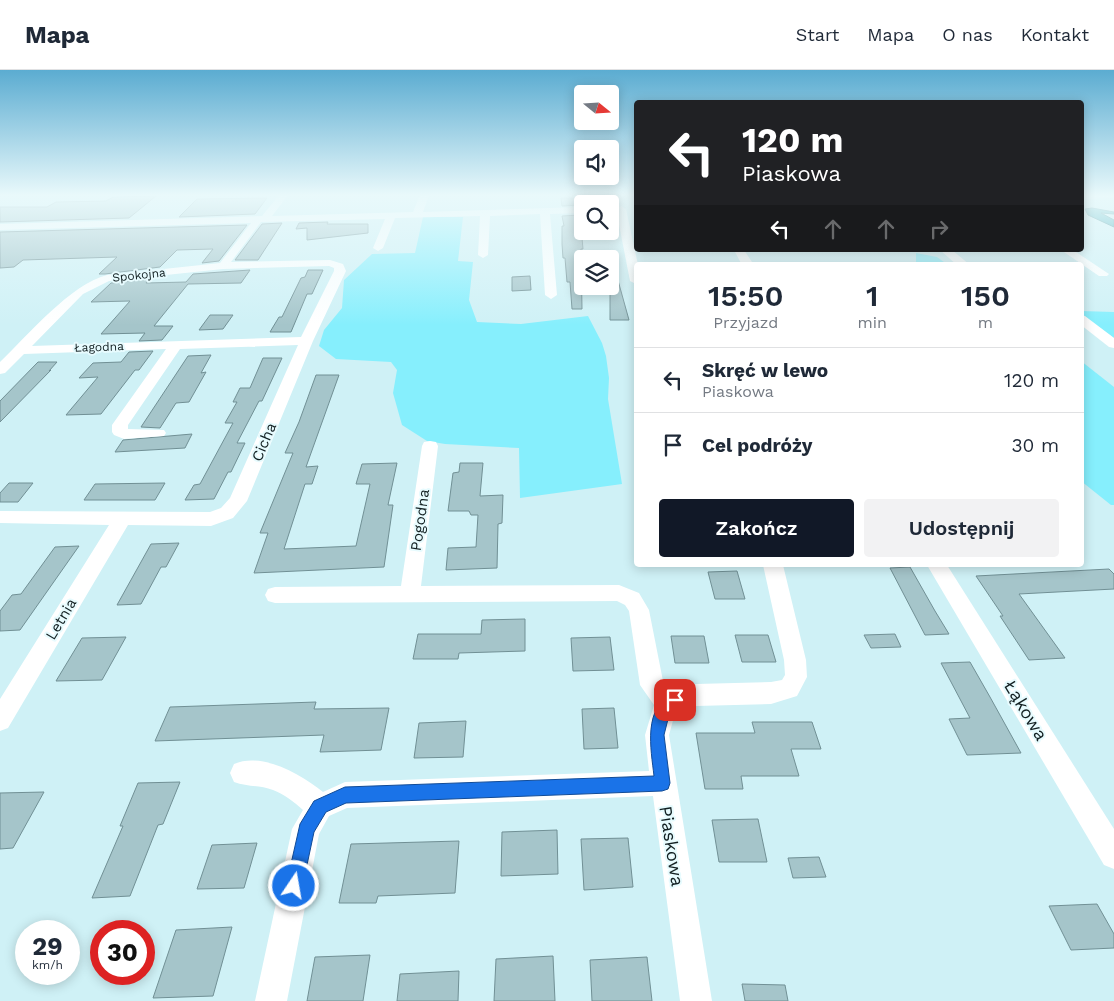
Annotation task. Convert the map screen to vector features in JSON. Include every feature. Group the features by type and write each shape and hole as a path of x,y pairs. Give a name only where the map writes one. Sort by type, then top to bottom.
{"street":[{"path":"223,266 246,238"},
{"path":"378,248 382,238"},
{"path":"483,255 484,238"},
{"path":"547,238 550,295"},
{"path":"627,238 634,272"},
{"path":"948,252 960,262"},
{"path":"1069,252 1103,274"},
{"name":"Cicha","path":"0,517 210,519 227,514 238,501 306,342 340,271 339,266 330,263 223,266"},
{"name":"Spokojna","path":"0,370 79,292 94,283 107,278 223,266"},
{"path":"1084,322 1114,344"},
{"name":"Łagodna","path":"22,350 177,344 306,342"},
{"path":"158,433 124,434 120,432 120,425 177,344"},
{"name":"Pogodna","path":"410,594 430,446"},
{"name":"Letnia","path":"0,720 122,519"},
{"path":"275,595 612,592 626,595 636,604 639,610 652,685 668,706 675,700 696,694 771,693 789,689 796,678 796,660 773,567"},
{"name":"Łąkowa","path":"938,567 1114,855"},
{"name":"Piaskowa","path":"668,706 663,711 656,735 696,1001"},
{"path":"243,773 275,777 300,790 320,806"},
{"path":"271,1001 306,829 320,806 345,795 662,783"}],"shaded area":[{"path":"418,238 461,238 458,261 473,262 469,300 477,322 521,324 588,316 602,343 606,356 609,378 608,399 622,484 520,498 519,448 445,444 427,441 402,425 393,393 397,370 391,362 336,359 319,346 324,330 342,308 344,280 372,254 415,253"},
{"path":"916,253 937,257 944,262 916,262"},
{"path":"1084,311 1114,312 1114,338 1099,327 1084,326"},
{"path":"1084,363 1114,387 1114,505 1111,505 1084,483"}],"building":[{"path":"0,238 237,238 219,261 202,263 213,249 177,250 160,267 105,274 99,274 117,257 23,260 14,267 0,268"},
{"path":"251,238 272,238 258,260 235,260"},
{"path":"562,238 582,240 583,249 574,250 574,295 582,295 582,309 572,309 570,282 567,282 565,258 563,258"},
{"path":"250,270 241,283 188,284 154,326 173,326 162,340 139,341 145,333 101,334 130,301 91,302 111,283 149,279 146,283 186,282 193,274"},
{"path":"308,270 323,270 312,294 307,294 291,332 270,332 279,317 282,317 301,278 305,277"},
{"path":"530,276 531,290 512,291 512,277"},
{"path":"619,284 629,320 610,320 610,295 619,295"},
{"path":"210,315 233,315 223,329 199,330"},
{"path":"153,351 139,370 135,370 101,414 66,415 98,377 79,378 93,363 121,362 129,352"},
{"path":"211,355 201,373 206,372 189,402 176,403 160,428 141,427 188,356"},
{"path":"263,358 282,358 262,401 259,401 237,443 245,443 231,472 228,472 214,499 185,500 194,485 200,484 233,423 225,423 237,402 233,402 240,388 250,388"},
{"path":"38,362 57,362 0,422 0,401"},
{"path":"316,375 339,375 306,467 318,466 312,484 305,484 284,549 356,546 370,484 356,484 362,464 397,463 388,505 393,505 384,567 254,573 268,533 260,533 293,453 285,453 299,422"},
{"path":"192,434 185,448 115,452 123,440"},
{"path":"460,463 483,463 480,496 503,495 502,523 498,524 497,568 446,570 448,548 476,547 478,515 471,515 469,511 448,511 453,473 459,472"},
{"path":"9,483 33,483 18,502 0,502 0,493"},
{"path":"165,483 155,500 84,500 95,484"},
{"path":"179,543 166,567 161,567 141,604 117,605 151,544"},
{"path":"79,546 20,630 0,631 0,611 12,595 21,594 55,547"},
{"path":"910,567 949,634 925,635 890,568"},
{"path":"1109,569 1114,574 1114,589 1019,594 1065,658 1029,660 976,576"},
{"path":"737,571 745,599 715,599 708,572"},
{"path":"525,619 525,651 459,653 458,659 413,659 418,634 481,634 482,620"},
{"path":"895,634 901,647 871,648 864,635"},
{"path":"735,635 768,635 776,662 742,662"},
{"path":"671,636 704,636 709,663 675,663"},
{"path":"126,637 102,680 56,681 82,638"},
{"path":"610,637 614,670 573,671 571,638"},
{"path":"970,662 1021,753 967,755 949,719 970,718 941,663"},
{"path":"316,702 314,709 389,708 381,750 320,752 324,735 155,741 170,707"},
{"path":"614,708 618,748 584,749 582,709"},
{"path":"466,721 463,757 414,758 419,723"},
{"path":"752,722 812,722 821,749 791,749 799,776 741,776 743,789 705,789 696,733 755,733"},
{"path":"180,782 163,824 158,825 130,896 92,898 123,826 120,826 138,783"},
{"path":"44,792 13,848 0,849 0,793"},
{"path":"758,819 767,862 719,862 712,820"},
{"path":"557,830 558,874 501,876 502,832"},
{"path":"628,838 633,887 584,890 581,839"},
{"path":"459,841 455,893 378,896 376,903 339,903 351,844"},
{"path":"257,843 244,888 197,889 212,845"},
{"path":"819,857 826,877 793,878 788,858"},
{"path":"1097,904 1114,934 1114,948 1071,950 1049,906"},
{"path":"232,927 213,996 153,998 176,930"},
{"path":"370,955 363,1001 307,1001 315,957"},
{"path":"553,956 555,1001 494,1001 496,959"},
{"path":"647,957 652,1001 592,1001 590,960"},
{"path":"459,971 458,1001 397,1001 400,974"},
{"path":"742,984 785,985 788,1001 745,1001"}],"route":[{"path":"294,886 306,829 320,806 345,795 662,783 656,735 663,711 675,700"}]}
